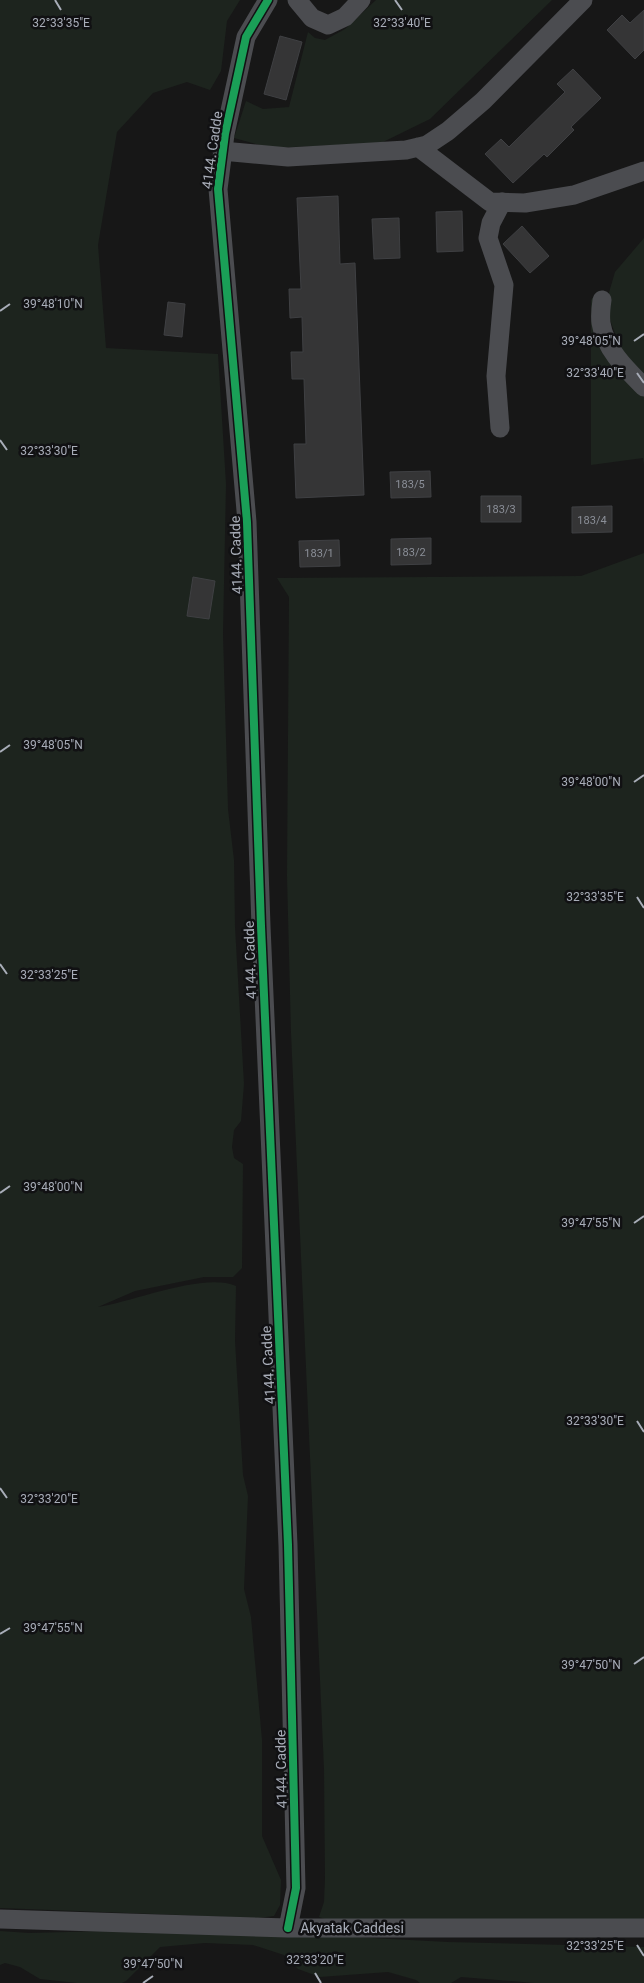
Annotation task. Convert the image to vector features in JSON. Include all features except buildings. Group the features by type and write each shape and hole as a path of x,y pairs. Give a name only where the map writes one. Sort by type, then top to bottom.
{"street":[{"name":"4144. Cadde","path":"268,0 246,37 222,151 218,189 247,522 261,926 288,1545 296,1888 288,1928"},
{"path":"297,0 312,18 328,25 345,17 360,0"},
{"path":"222,151 288,158 406,150 427,145 448,131 483,101 583,0"},
{"path":"418,147 490,202 525,203 574,195 644,171"},
{"path":"500,428 496,376 504,285 488,238 492,223 502,202"},
{"path":"602,300 601,323 608,344 623,366 644,387"},
{"name":"Akyatak Caddesi","path":"0,1919 288,1928 644,1928"}],"shaded area":[{"path":"0,0 240,0 227,21 221,71 210,90 187,82 153,93 117,132 98,245 106,348 218,354 226,484 223,634 228,809 234,860 235,927 244,1084 241,1121 234,1130 232,1147 234,1158 243,1164 242,1268 233,1277 204,1277 135,1291 98,1307 187,1285 222,1283 236,1286 235,1341 243,1475 248,1496 244,1589 251,1617 262,1740 262,1836 281,1880 280,1905 274,1916 258,1918 0,1908"},
{"path":"376,0 552,0 430,119 381,143 271,148 234,138 246,101 263,109 289,107 308,32 315,38 325,40 345,29"},
{"path":"644,238 644,376 624,357 607,312 608,296 615,272"},
{"path":"598,291 595,322 644,395 644,465 643,458 591,465 591,300"},
{"path":"644,553 644,1921 327,1920 319,1917 324,1902 325,1878 324,1769 291,1033 287,876 289,597 277,578 581,576"},
{"path":"0,1931 29,1933 108,1931 315,1935 448,1942 644,1947 644,1983 534,1983 461,1977 451,1983 420,1983 416,1980 388,1972 320,1977 298,1969 284,1955 253,1945 205,1943 160,1947 122,1983 77,1983 40,1979 20,1967 5,1963 0,1965"}],"cycle path":[{"path":"268,0 246,37 225,134 218,189 247,522 261,926 288,1545 296,1888 288,1928"}]}
